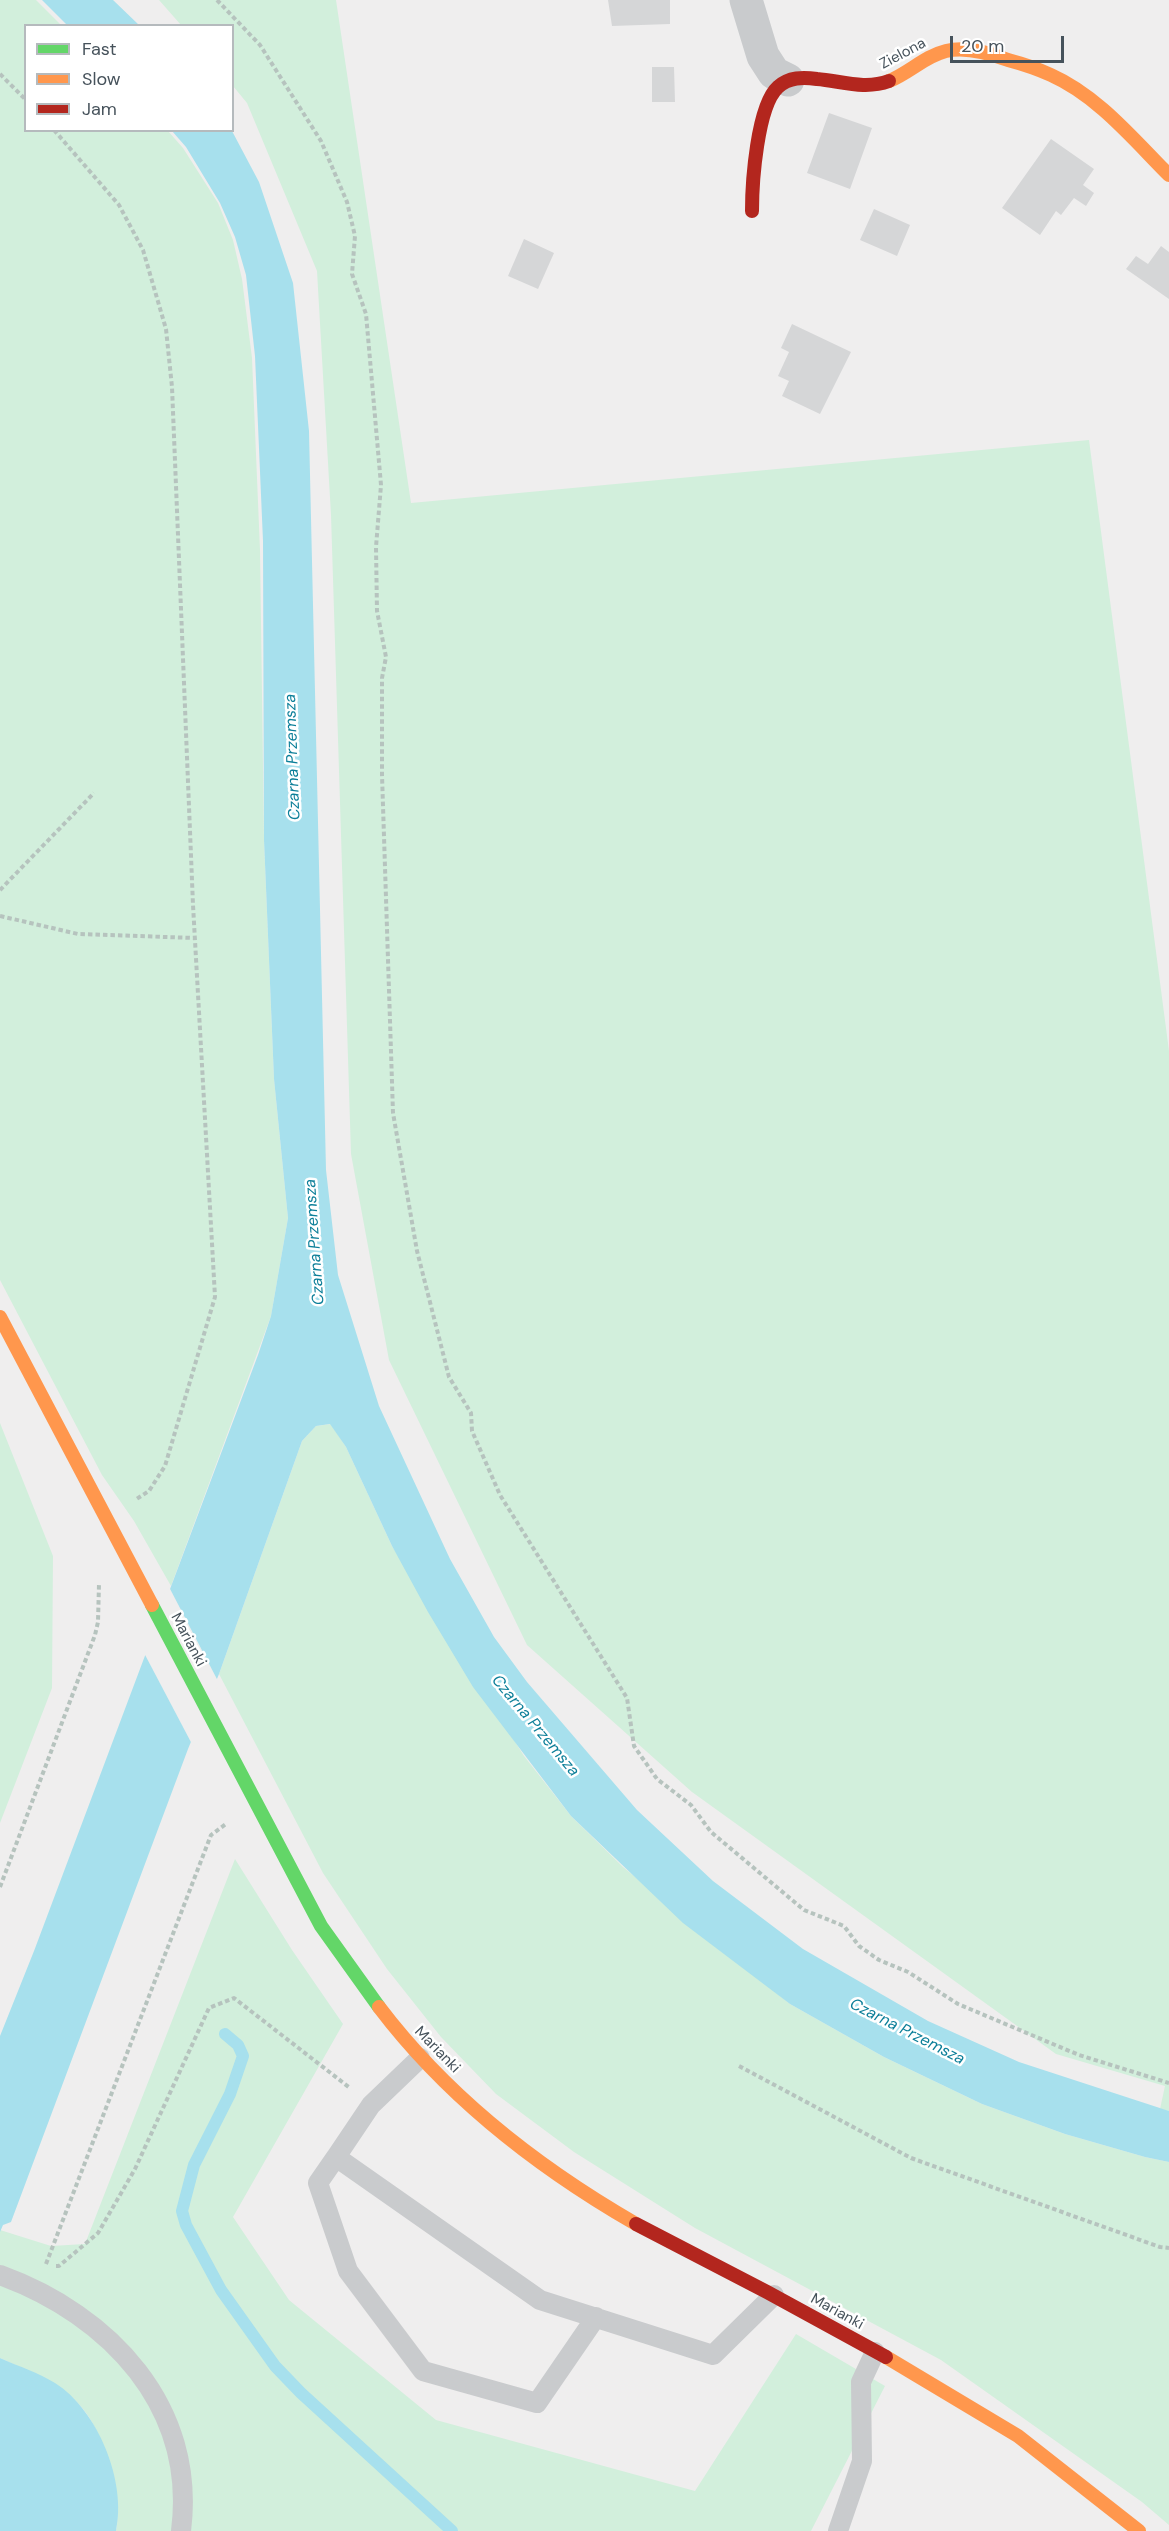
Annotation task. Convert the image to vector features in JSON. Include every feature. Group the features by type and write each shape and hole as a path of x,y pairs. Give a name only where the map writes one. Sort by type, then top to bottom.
{"street":[{"path":"746,0 763,56 774,73 788,80 775,89 769,100 752,172 752,211"},
{"name":"Zielona","path":"788,80 799,78 860,86 880,84 900,77 929,57 944,51 964,48 1000,57 1051,75 1074,88 1118,124 1169,175"},
{"name":"Marianki","path":"0,1317 321,1926 370,1999 420,2058 487,2121 545,2167 640,2224 709,2263 774,2295 999,2424 1066,2470 1139,2531"}],"lane":[{"path":"420,2058 371,2105 318,2183 348,2271 423,2371 537,2403 596,2317"},
{"path":"336,2157 540,2300 713,2355 774,2295"},
{"path":"6,2277 36,2290 84,2318 103,2333 137,2369 149,2388 176,2451 182,2497 180,2531"},
{"path":"838,2531 862,2461 861,2382 875,2352"}],"path":[{"path":"217,0 260,45 321,141 347,202 356,236 352,274 366,314 381,485 376,547 377,611 386,657 382,678 382,775 393,1113 417,1251 449,1377 471,1413 472,1431 500,1495 627,1698 634,1746 657,1779 691,1805 711,1832 804,1910 844,1926 859,1946 879,1960 908,1972 958,2004 1079,2055 1169,2083"},
{"path":"0,74 24,98"},
{"path":"56,132 119,205 143,250 166,329 172,387 196,938 215,1298 165,1466 149,1491 107,1520"},
{"path":"0,890 94,793"},
{"path":"0,916 78,934 196,938"},
{"path":"0,1887 96,1635 99,1577"},
{"path":"36,2290 211,1835 230,1821"},
{"path":"46,2265 59,2266 98,2233 135,2169 209,2008 234,1998 300,2047 371,2105"},
{"path":"740,2066 910,2158 1160,2247 1169,2248"}],"green space":[{"path":"0,0 36,0 60,24 24,24 24,132 169,132 183,148 218,203 233,240 242,279 252,358 260,550 264,840 274,1079 288,1218 271,1316 171,1586 134,1521 102,1475 0,1280"},
{"path":"159,0 336,0 411,503 1089,440 1169,1051 1169,2111 1160,2109 1165,2086 1056,2054 692,1792 527,1645 389,1360 351,1154 331,515 317,271 247,103 234,87 234,24 180,24"},
{"path":"0,1423 53,1556 52,1688 0,1823"},
{"path":"331,1424 346,1447 392,1546 524,1756 571,1816 623,1867 790,2004 884,2057 982,2104 1065,2134 1169,2162 1169,2525 1142,2502 941,2360 695,2228 574,2152 496,2094 441,2037 387,1969 323,1873 219,1674 302,1441 316,1426"},
{"path":"235,1859 292,1950 343,2024 233,2217 289,2300 436,2420 695,2491 796,2334 885,2386 811,2531 116,2531 117,2510 111,2476 96,2429 86,2413 60,2388 0,2358 0,2230 51,2246 85,2244"}],"water":[{"path":"42,0 113,0 138,24 66,24"},
{"name":"Czarna Przemsza","path":"173,132 233,132 259,182 293,283 309,431 326,1170 338,1275 379,1406 450,1559 494,1637 527,1682 637,1810 713,1881 803,1949 928,2021 1019,2062 1169,2111 1169,2162 1065,2134 982,2104 884,2057 790,2004 683,1923 571,1816 473,1687 392,1546 346,1447 330,1424 316,1426 302,1441 219,1674 188,1749 11,2222 3,2225 0,2232 0,2036 258,1355 271,1316 288,1218 274,1079 264,840 263,541 255,356 246,275 235,237 220,203 186,147"},
{"path":"0,2358 55,2383 84,2411 106,2449 113,2470 117,2491 116,2531 0,2531"}],"pier":[{"path":"168,1585 219,1683 193,1746 143,1651"}],"building":[{"path":"608,0 670,0 670,24 612,26"},
{"path":"652,67 674,67 675,102 652,102"},
{"path":"829,113 872,128 850,189 807,173"},
{"path":"1051,139 1094,169 1083,185 1094,193 1086,206 1074,198 1061,215 1056,211 1040,235 1002,208"},
{"path":"874,209 910,225 897,256 860,240"},
{"path":"524,239 554,253 538,289 508,276"},
{"path":"1161,246 1169,252 1169,299 1126,269 1136,256 1148,264"},
{"path":"792,324 851,352 820,414 782,396 789,381 778,376 789,352 781,348"}],"waterway":[{"path":"225,2034 238,2045 243,2056 230,2094 194,2165 182,2211 186,2225 221,2290 275,2366 301,2393 452,2531"}],"traffic: fast":[{"path":"152,1605 321,1926 379,2007"}],"traffic: slow":[{"path":"889,81 938,53 954,50 985,53 1030,67 1051,75 1084,94 1114,119 1169,175"},
{"path":"0,1317 152,1605"},
{"path":"379,2007 434,2071 496,2128 564,2179 636,2224"},
{"path":"886,2357 1018,2436 1139,2531"}],"traffic: jam":[{"path":"752,211 757,146 765,110 778,87 787,81 801,78 862,85 889,81"},
{"path":"636,2224 886,2357"}]}
